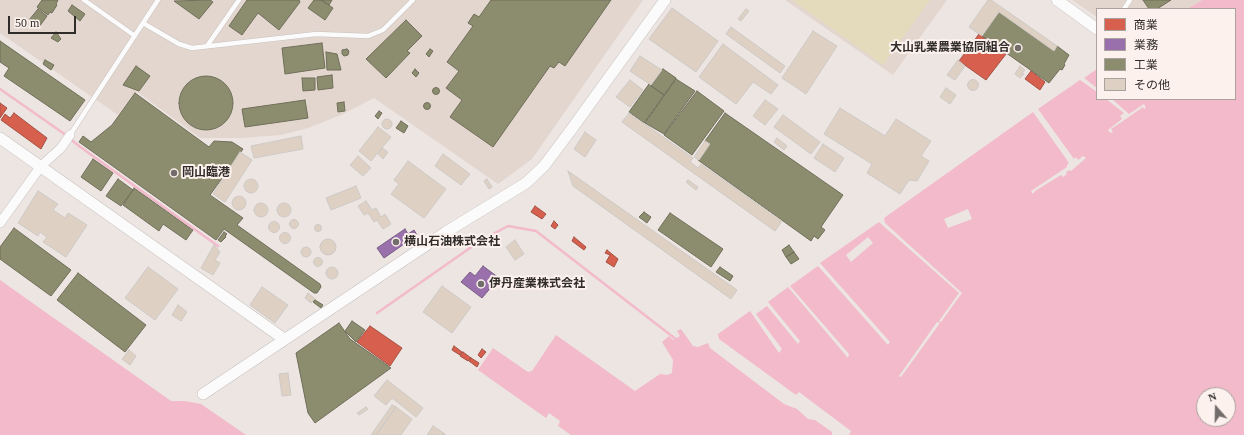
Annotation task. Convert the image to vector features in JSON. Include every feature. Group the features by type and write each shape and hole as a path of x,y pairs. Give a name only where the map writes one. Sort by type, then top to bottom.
{"street":[{"path":"203,394 446,232 526,183 544,166 665,0"},
{"path":"1057,0 1096,27"},
{"path":"0,223 40,166 61,148 68,137"},
{"path":"0,138 284,339"}],"lane":[{"path":"84,0 135,36"},
{"path":"68,137 158,0"},
{"path":"207,46 239,0"},
{"path":"143,23 179,44 192,48 316,34 368,36 383,30 412,0"}],"shaded area":[{"path":"0,0 643,0 532,159 498,184 374,98 341,115 308,128 281,135 242,138 200,138 136,91 118,115 0,33"},
{"path":"785,0 947,0 893,75"},
{"path":"792,0 930,0 883,65"},
{"path":"1072,0 1202,0 1189,8 1096,8 1096,16"},
{"path":"1202,0 1244,0 1244,435 849,435 851,431 799,392 796,395 719,339 718,334 750,311 779,353 782,349 756,314 767,306 798,344 800,341 768,302 788,287 848,358 849,354 790,286 818,266 888,345 890,342 820,263 879,222 959,293 939,321 941,322 962,293 885,223 884,218 1033,112 1069,163 1067,167 1031,191 1033,194 1035,191 1061,175 1063,177 1067,174 1066,172 1071,171 1086,158 1083,156 1078,160 1076,157 1074,159 1038,109 1080,80 1096,91 1096,100 1107,100 1124,113 1120,116 1122,119 1108,130 1110,133 1113,132 1111,129 1143,107 1144,109 1146,108 1144,104 1129,114 1113,100 1236,100 1236,8 1189,8","holes":["968,209 972,219 948,228 944,219","868,237 873,243 851,262 846,255","937,322 940,323 901,377 899,376"]},
{"path":"1096,70 1096,87 1084,78"},
{"path":"0,280 171,401 185,401 201,404 246,435 0,435"},
{"path":"681,329 693,346 698,347 708,343 710,348 784,404 797,409 808,419 815,420 832,432 832,435 571,435 558,426 560,421 549,413 546,418 478,370 493,348 528,372 532,371 556,335 635,391 660,374 667,375 672,373 673,360 662,342 669,336 673,340 680,336 677,331"}],"building: 商業":[{"path":"979,34 1006,54 986,80 959,61"},
{"path":"1031,71 1045,82 1040,90 1025,79"},
{"path":"0,103 7,108 0,118"},
{"path":"14,113 47,138 41,149 1,120 5,114 10,118"},
{"path":"535,206 546,214 542,219 531,212"},
{"path":"554,221 558,225 555,229 551,226"},
{"path":"574,237 586,247 584,250 572,241"},
{"path":"607,250 618,259 614,267 606,262 610,255 605,253"},
{"path":"370,326 402,348 390,366 357,342"},
{"path":"454,346 462,352 460,355 452,350"},
{"path":"482,349 486,352 481,358 478,355"},
{"path":"463,352 471,358 468,361 460,356"},
{"path":"471,358 479,363 477,367 469,361"}],"building: 業務":[{"path":"405,229 408,234 414,230 417,235 384,258 377,248"},
{"path":"483,266 499,278 482,298 461,282 470,272 475,276"}],"building: 工業":[{"path":"42,0 58,0 52,13 50,12 48,15 37,7"},
{"path":"210,0 213,2 199,19 174,1"},
{"path":"247,0 299,0 300,2 279,30 258,13 242,35 229,26"},
{"path":"314,0 321,0 333,8 325,20 308,8"},
{"path":"321,0 332,0 329,5"},
{"path":"491,0 611,0 565,66 559,62 554,68 550,66 493,147 450,117 462,100 446,88 459,71 447,62 473,26 468,23 474,14 479,17"},
{"path":"1143,0 1171,0 1159,8 1148,8"},
{"path":"72,5 85,14 80,21 68,11"},
{"path":"38,9 47,16 39,27 29,20"},
{"path":"999,12 1054,51 1057,46 1069,55 1062,70 1060,69 1049,83 982,36"},
{"path":"406,20 422,36 407,51 410,53 386,78 366,59"},
{"path":"56,32 61,39 58,42 51,38"},
{"path":"0,41 85,100 70,121 4,76 9,68 0,62"},
{"path":"322,43 325,68 285,74 282,48"},
{"path":"347,49 349,51 348,55 344,56 342,54 342,50"},
{"path":"430,49 433,51 429,57 426,54"},
{"path":"326,52 337,54 341,70 327,70"},
{"path":"45,60 54,65 51,70 43,64"},
{"path":"136,66 150,76 139,91 123,85"},
{"path":"415,69 419,73 416,77 412,73"},
{"path":"663,69 676,78 664,95 651,86"},
{"path":"332,75 333,88 318,90 317,77"},
{"path":"206,76 216,78 225,84 231,93 233,103 231,113 225,122 216,128 206,130 196,128 187,122 181,113 179,103 181,93 187,84 196,78"},
{"path":"302,78 315,78 315,90 303,91"},
{"path":"676,79 695,91 664,134 645,123"},
{"path":"649,84 664,95 644,123 629,112"},
{"path":"436,88 439,91 436,94 433,91"},
{"path":"697,91 724,111 692,155 664,135"},
{"name":"岡山臨港","path":"135,93 209,147 214,141 232,142 243,149 210,195 243,218 237,225 320,284 321,287 317,293 314,293 224,229 216,240 79,142 83,136 91,142 112,125"},
{"path":"305,100 308,118 245,127 242,109"},
{"path":"344,102 345,111 338,112 337,103"},
{"path":"427,102 430,103 430,109 427,110 424,109 423,106 424,103"},
{"path":"379,111 382,113 378,119 375,116"},
{"path":"725,113 843,195 821,227 825,230 818,239 814,236 811,241 698,160 710,144 705,141"},
{"path":"401,121 408,126 404,133 396,128"},
{"path":"93,159 113,173 101,191 81,177"},
{"path":"118,179 133,190 121,206 106,196"},
{"path":"134,188 193,230 186,240 163,224 159,231 123,205"},
{"path":"644,212 651,217 647,223 639,217"},
{"path":"670,213 723,249 711,267 658,230"},
{"path":"14,228 71,270 51,296 0,259 0,247"},
{"path":"224,232 227,234 221,242 218,240"},
{"path":"789,245 794,252 786,257 782,250"},
{"path":"794,252 799,259 791,264 786,257"},
{"path":"720,267 733,276 730,281 716,272"},
{"path":"78,273 146,325 125,352 57,300"},
{"path":"315,300 323,305 321,308 313,302"},
{"path":"352,321 365,330 356,342 345,331"},
{"path":"339,323 350,339 391,368 315,423 308,413 296,353"}],"building: その他":[{"path":"988,0 991,0 1057,46 1054,51 999,12 982,36 969,27"},
{"path":"672,8 718,41 696,72 649,39"},
{"path":"746,9 749,11 741,21 738,19"},
{"path":"731,27 785,66 780,73 726,34"},
{"path":"813,31 837,46 806,94 782,78"},
{"path":"723,44 778,85 771,94 753,82 736,104 699,77"},
{"path":"640,56 662,70 651,85 630,71"},
{"path":"958,60 965,66 955,80 947,75"},
{"path":"1020,66 1025,70 1022,73 1024,74 1020,78 1015,74"},
{"path":"630,80 643,90 630,107 616,97"},
{"path":"971,80 975,80 977,81 977,89 971,90 968,87 968,83"},
{"path":"946,88 956,95 950,104 940,97"},
{"path":"765,100 778,109 765,125 753,116"},
{"path":"840,108 885,136 896,119 931,141 921,156 929,161 917,181 909,180 900,194 867,173 872,164 824,134"},
{"path":"629,113 693,158 690,162 698,168 701,164 782,221 775,231 622,122"},
{"path":"783,115 820,142 811,154 774,127"},
{"path":"385,119 389,119 391,120 391,128 385,129 382,126 382,122"},
{"path":"378,127 391,137 371,161 359,151"},
{"path":"585,132 596,140 585,157 574,149"},
{"path":"301,136 303,149 254,158 251,146"},
{"path":"777,138 787,146 784,150 774,142"},
{"path":"705,141 710,144 699,160 694,157"},
{"path":"823,144 844,158 835,172 814,158"},
{"path":"382,148 388,152 383,159 378,154"},
{"path":"240,152 252,160 225,202 213,194"},
{"path":"443,154 470,174 461,185 435,166"},
{"path":"358,156 371,168 363,176 350,165"},
{"path":"408,161 446,189 424,218 391,194 399,184 394,180"},
{"path":"568,171 737,290 731,299 573,186"},
{"path":"248,179 254,179 258,183 258,189 254,193 248,193 244,189 244,183"},
{"path":"487,179 492,187 489,189 484,181"},
{"path":"688,180 698,187 696,190 686,182"},
{"path":"356,186 361,198 331,210 326,198"},
{"path":"38,191 58,204 53,210 65,218 68,213 87,225 66,257 43,242 47,237 40,232 38,236 18,223"},
{"path":"236,196 242,196 246,200 246,206 242,210 236,210 232,206 232,200"},
{"path":"366,201 372,210 376,208 381,217 385,214 391,224 383,229 377,220 374,222 368,213 364,215 358,206"},
{"path":"258,203 264,203 268,207 268,213 264,217 258,217 254,213 254,207"},
{"path":"284,203 289,205 291,210 289,215 284,217 279,215 277,210 279,205"},
{"path":"292,220 296,220 298,224 296,228 292,228 290,226 290,222"},
{"path":"274,221 278,223 280,227 278,231 274,233 270,231 268,227 270,223"},
{"path":"318,225 321,228 318,231 315,228"},
{"path":"285,232 289,234 291,238 289,242 285,244 281,242 279,238 281,234"},
{"path":"328,239 335,244 336,247 331,254 328,255 321,250 320,247 325,240"},
{"path":"515,240 524,254 515,260 506,247"},
{"path":"214,245 220,252 215,260 220,263 213,275 201,268"},
{"path":"306,247 311,252 306,257 301,252"},
{"path":"318,257 323,262 318,267 313,262"},
{"path":"148,267 178,289 155,320 125,298"},
{"path":"332,267 336,269 338,273 336,277 332,279 328,277 326,273 328,269"},
{"path":"442,286 471,307 452,333 423,312"},
{"path":"262,287 288,305 275,323 250,305"},
{"path":"308,293 315,299 311,303 305,298"},
{"path":"178,305 187,312 181,321 172,315"},
{"path":"129,350 136,356 130,365 122,359"},
{"path":"288,373 291,395 282,396 279,374"},
{"path":"387,380 423,408 416,417 392,398 386,405 374,396"},
{"path":"392,405 396,407 376,435 371,435"},
{"path":"366,407 368,409 359,415 357,413"},
{"path":"396,407 412,419 401,435 376,435"},
{"path":"433,426 445,434 445,435 427,435"}],"waterway":[{"path":"0,89 218,246"},
{"path":"377,313 480,241 508,226 536,231 677,340"}],"place":[{"name":"大山乳業農業協同組合","path":"1018,48"},
{"name":"岡山臨港","path":"174,173"},
{"name":"横山石油株式会社","path":"396,242"},
{"name":"伊丹産業株式会社","path":"481,284"}]}
